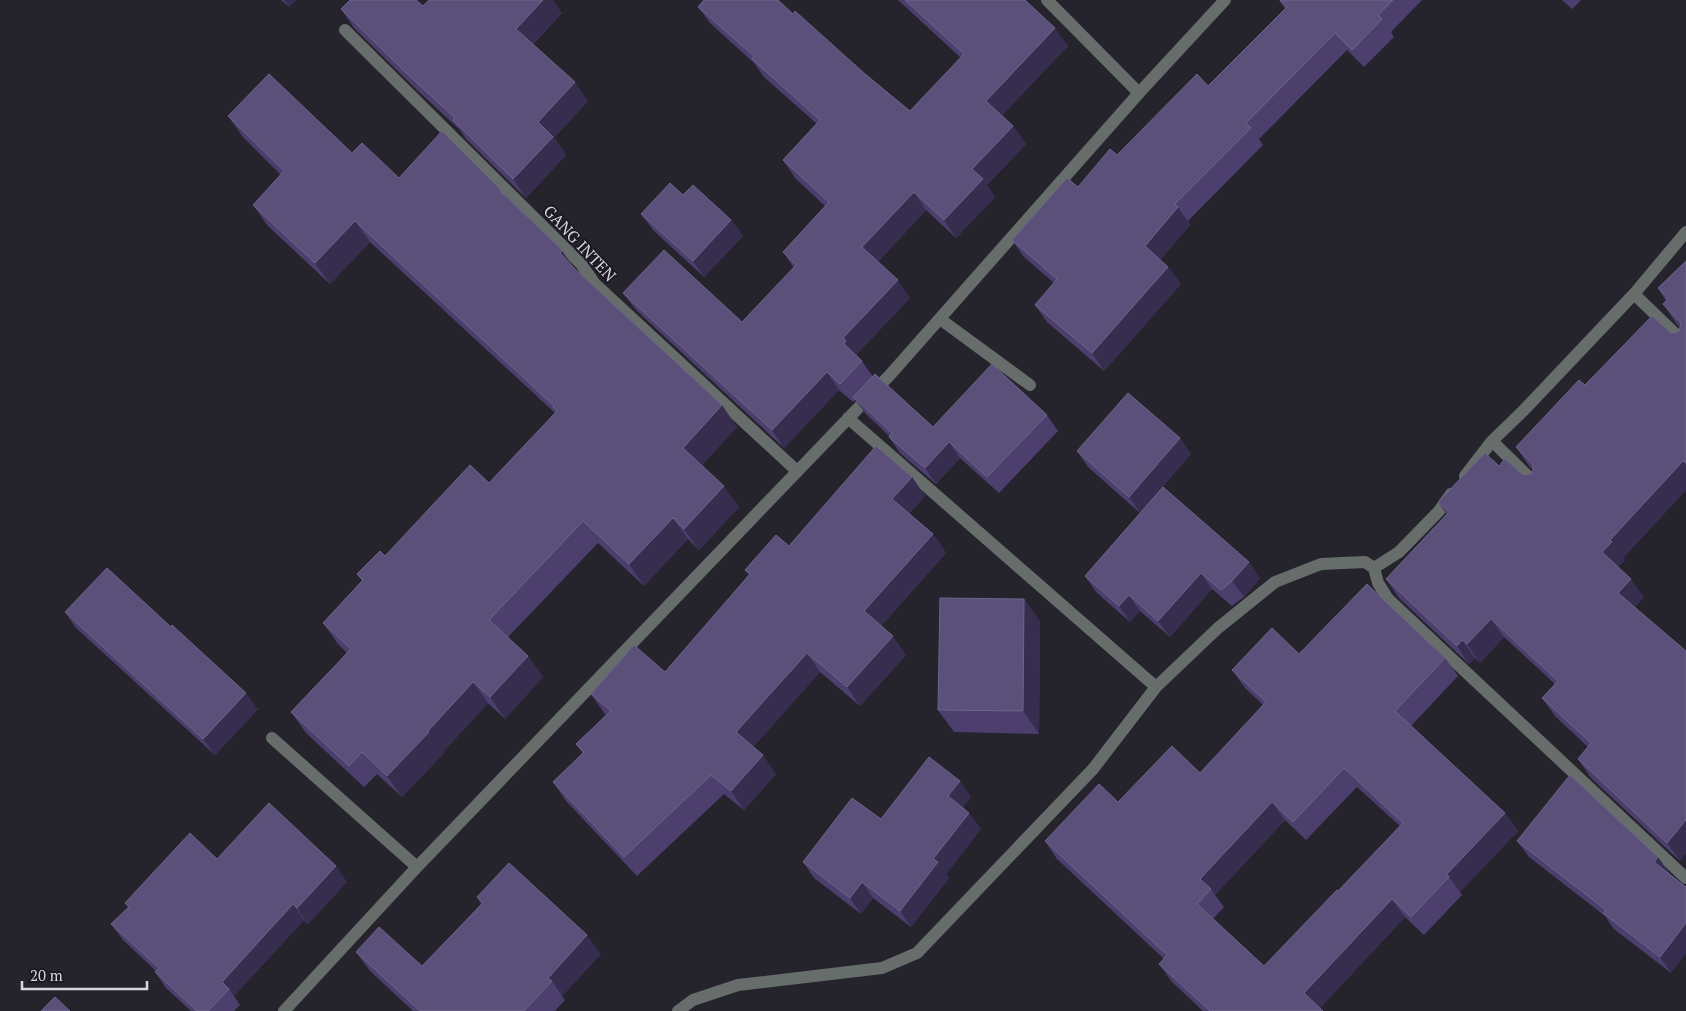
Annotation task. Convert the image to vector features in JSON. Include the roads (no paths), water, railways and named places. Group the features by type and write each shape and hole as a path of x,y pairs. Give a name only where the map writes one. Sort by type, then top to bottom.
{"street":[{"path":"1046,0 1139,93"},
{"path":"284,1011 417,867 889,376 1139,93 1225,0"},
{"name":"GANG INTEN","path":"345,30 581,264 594,284 797,471"},
{"path":"1374,568 1399,552 1439,511 1492,441 1523,412 1634,294 1686,232"},
{"path":"1634,294 1686,344"},
{"path":"940,319 1030,385"},
{"path":"848,418 1156,687"},
{"path":"1492,441 1538,486"},
{"path":"678,1011 694,1000 738,985 882,968 917,953 1093,769 1156,687 1218,628 1275,582 1321,564 1365,562 1374,568 1378,583 1388,599 1686,878"},
{"path":"272,738 417,867"}]}
